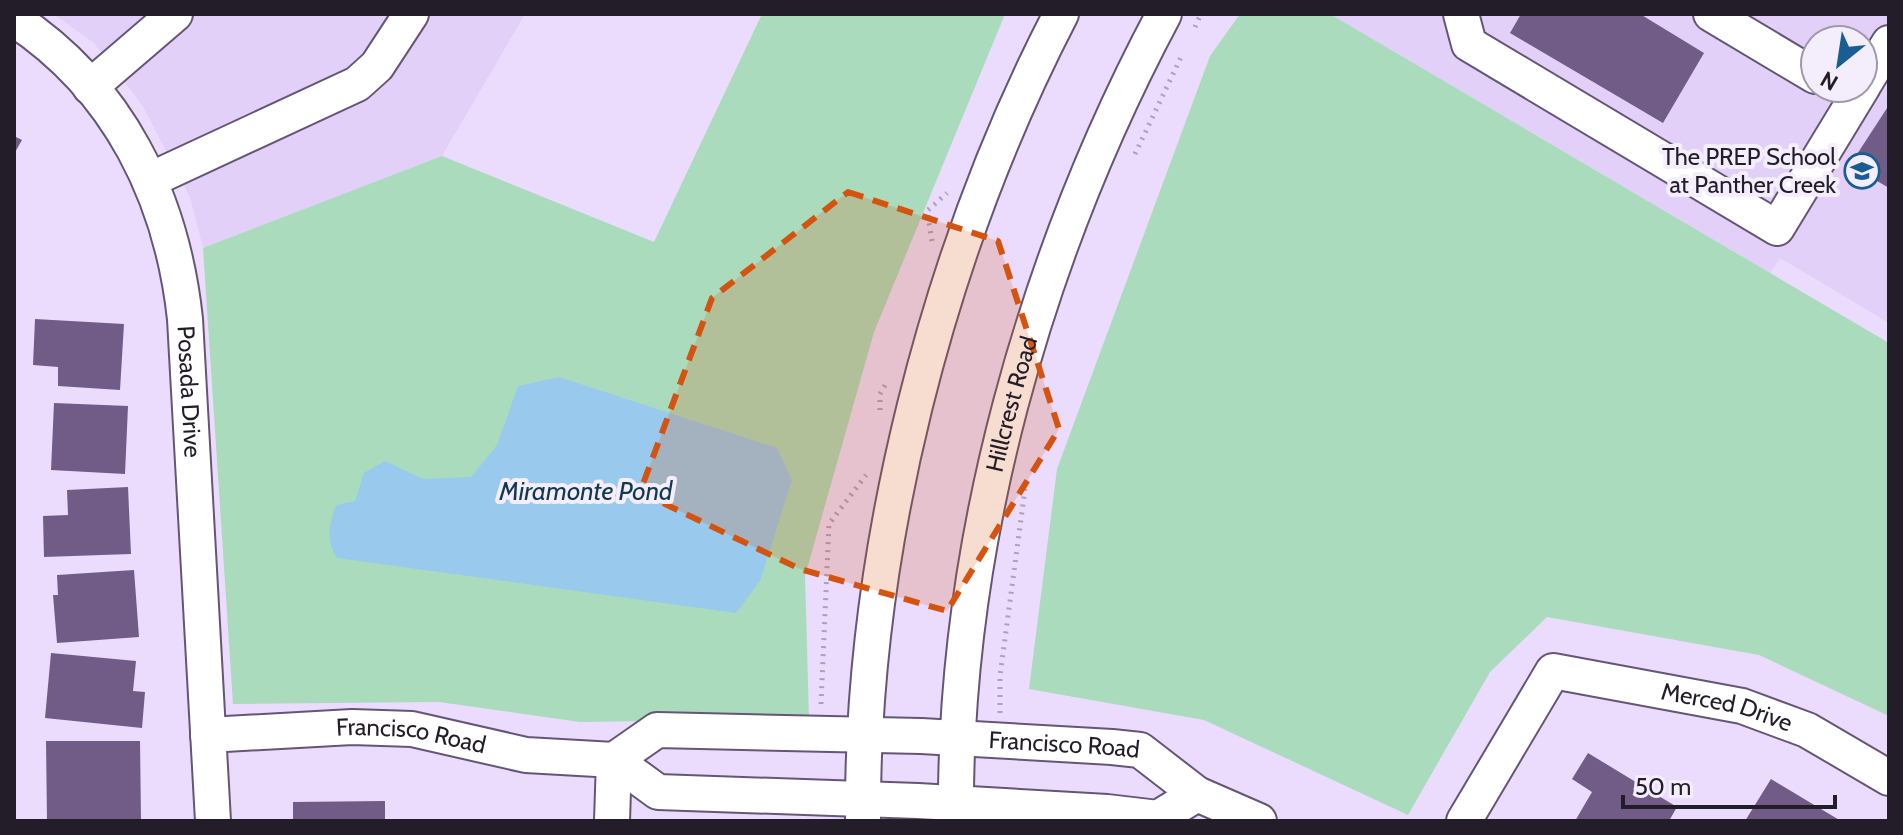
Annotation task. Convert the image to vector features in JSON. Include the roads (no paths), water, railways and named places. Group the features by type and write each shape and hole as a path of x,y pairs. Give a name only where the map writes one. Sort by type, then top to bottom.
{"street":[{"path":"150,180 357,84 377,66 411,14"},
{"path":"862,810 865,735 884,563 922,381 948,293 993,164 1061,14"},
{"path":"1461,14 1469,44 1777,228 1846,104"},
{"path":"1711,14 1799,66"},
{"name":"Posada Drive","path":"14,19 51,48 90,87 119,125 150,180 175,251 185,319 213,821"},
{"path":"90,87 160,19"},
{"name":"Hillcrest Road","path":"956,812 958,739 981,545 1025,355 1057,256 1113,117 1179,21"},
{"name":"Merced Drive","path":"1464,821 1553,671 1742,706 1807,730 1889,778"},
{"name":"Francisco Road","path":"208,735 382,727 441,735 526,755 614,760 657,730 865,735 1140,750 1197,794 1259,821"},
{"path":"614,760 658,792 862,810 1094,811 1158,818 1197,794"},
{"path":"612,821 614,760"}],"water":[{"name":"Miramonte Pond","path":"559,377 777,448 792,480 760,581 736,613 337,558 330,538 336,505 355,501 364,473 385,461 423,479 471,477 497,445 518,386"}],"place":[{"name":"The PREP School at Panther Creek","path":"1862,171"}]}
